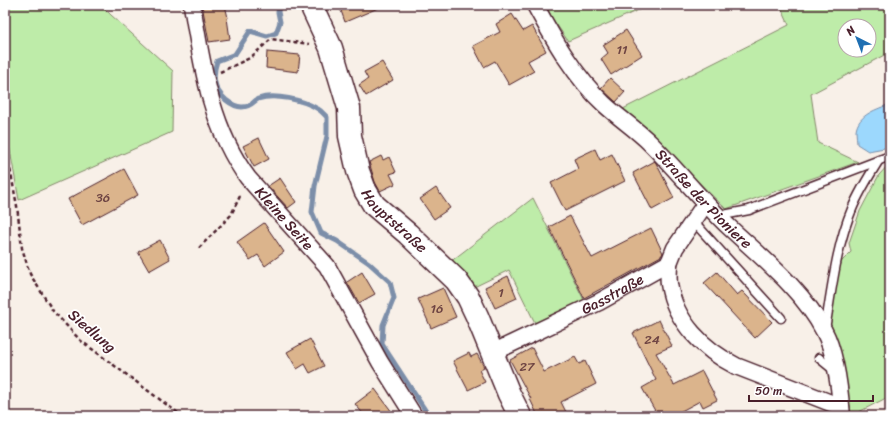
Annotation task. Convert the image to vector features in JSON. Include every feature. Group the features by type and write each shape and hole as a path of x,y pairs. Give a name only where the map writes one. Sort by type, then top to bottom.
{"street":[{"name":"Kleine Seite","path":"192,5 205,76 222,133 236,161 248,178 327,266 380,362 414,416"},
{"name":"Hauptstraße","path":"311,5 331,48 349,108 350,136 358,171 365,190 374,205 408,234 456,280 468,297 520,416"},
{"name":"Straße der Pioniere","path":"535,5 546,26 585,83 604,104 650,143 705,204 796,291 814,314 825,331 833,353 841,412"},
{"path":"669,263 676,248 705,204"},
{"name":"Straße der Pioniere","path":"669,263 668,283 672,299 679,315 694,335 708,349 721,359 841,412"},
{"name":"Gasstraße","path":"492,353 599,302 669,263"}],"lane":[{"path":"718,216 749,210 890,156"},
{"path":"825,331 835,266 842,236 852,208 863,185 879,160"},
{"path":"694,222 781,318"},
{"path":"818,358 836,372"}],"path":[{"path":"218,73 250,58 271,39 331,48"},
{"name":"Siedlung","path":"5,142 17,206 22,248 30,274 53,312 80,340 182,416"},
{"path":"199,248 231,214 248,178"}],"green space":[{"path":"5,5 101,5 173,71 172,132 19,200 5,123"},
{"path":"546,5 650,5 568,41 552,18"},
{"path":"780,5 890,5 890,52 811,94 818,143 858,162 726,209 623,109 789,25"},
{"path":"890,163 890,396 851,416 847,416 828,329 835,279 842,261 851,252 849,243 860,211 879,175"},
{"path":"533,198 587,306 538,329 509,270 470,289 450,262"}],"water":[{"path":"890,104 890,147 868,151 857,144 856,131 860,120 874,110"}],"building":[{"path":"202,5 225,5 230,39 209,42"},
{"path":"339,5 385,5 345,22"},
{"path":"512,14 523,31 532,26 546,51 528,61 534,71 509,85 495,61 484,67 473,46 500,32 496,24"},
{"path":"626,30 642,55 611,75 601,59 608,53 603,45"},
{"path":"267,52 300,55 298,72 266,68"},
{"path":"382,62 393,80 366,96 359,85 368,79 364,72"},
{"path":"610,78 625,92 616,102 601,88"},
{"path":"259,138 269,159 254,167 243,146"},
{"path":"595,149 600,160 612,154 625,181 565,211 551,183 578,169 574,159"},
{"path":"381,156 383,160 389,157 396,172 390,174 395,184 380,191 375,182 369,162"},
{"path":"655,161 674,198 652,210 633,173"},
{"path":"124,169 138,195 82,225 68,199"},
{"path":"280,178 296,202 288,208 268,186"},
{"path":"436,188 450,208 434,219 420,199"},
{"path":"570,216 592,258 651,228 663,253 661,256 584,298 549,227"},
{"path":"264,223 284,252 265,266 258,255 250,260 237,242"},
{"path":"160,240 170,259 149,271 138,252"},
{"path":"362,272 375,294 359,303 347,282"},
{"path":"717,272 737,295 742,291 772,322 755,338 704,283"},
{"path":"508,276 517,298 495,308 485,287"},
{"path":"443,288 456,317 431,328 418,299"},
{"path":"659,320 672,346 656,353 674,385 702,371 717,400 703,407 700,401 672,416 658,416 642,388 656,380 633,333"},
{"path":"310,339 324,366 310,373 305,364 297,369 287,352"},
{"path":"532,348 544,372 575,357 579,364 585,361 596,384 561,402 568,416 538,416 531,399 510,360"},
{"path":"469,353 471,357 477,354 484,367 479,370 485,382 468,390 453,361"},
{"path":"375,389 395,416 365,416 355,404"}],"waterway":[{"path":"279,5 278,12 280,22 276,33 267,36 250,31 235,54 217,61 214,72 216,87 226,100 238,106 248,106 258,99 265,97 289,98 312,106 327,117 327,136 315,186 312,212 321,233 337,241 369,263 390,282 394,298 383,325 382,344 429,416"}]}
